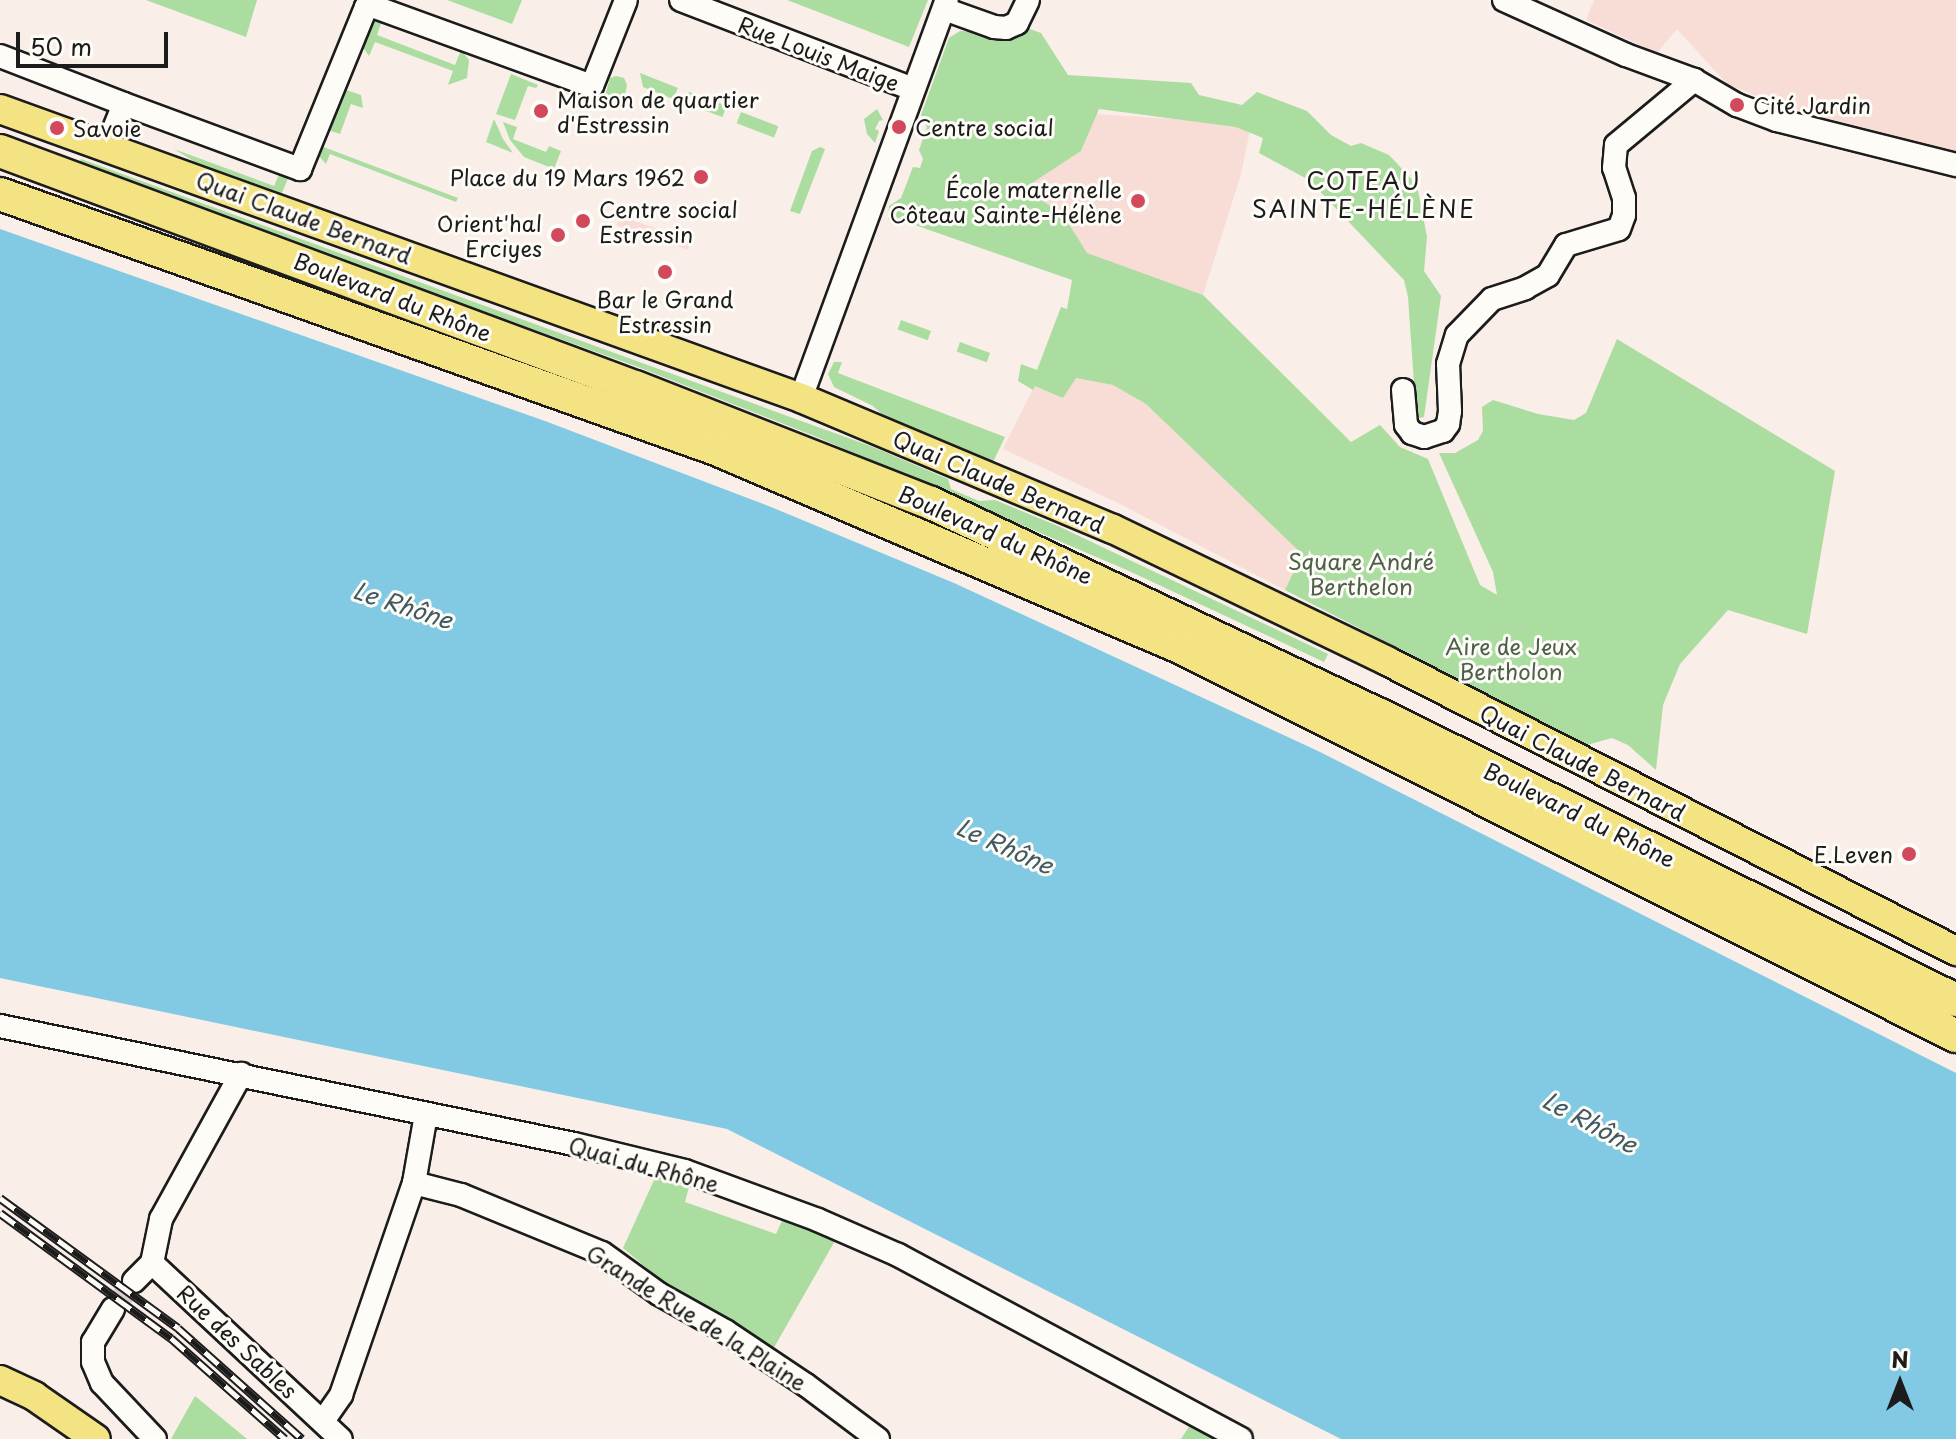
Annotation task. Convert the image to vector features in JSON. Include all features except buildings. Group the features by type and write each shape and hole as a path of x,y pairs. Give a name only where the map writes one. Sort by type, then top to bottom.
{"highway":[{"name":"Boulevard du Rhône","path":"0,151 635,387 931,503 1380,715 1956,1000"},
{"name":"Boulevard du Rhône","path":"0,194 716,449 1168,642 1956,1036"}],"main road":[{"name":"Quai Claude Bernard","path":"0,109 801,398 1214,575 1956,951"},
{"path":"0,1380 34,1396 96,1439"}],"street":[{"path":"0,56 300,169 366,7 372,6 592,86 626,0"},
{"name":"Rue Louis Maige","path":"681,0 913,89"},
{"path":"801,398 945,4 994,27 1006,28 1017,23 1028,0"},
{"path":"1504,0 1694,80 1737,105 1777,120 1956,165"},
{"path":"1403,390 1406,425 1412,433 1424,437 1443,431 1448,424 1450,411 1448,364 1457,335 1492,299 1525,288 1548,275 1566,245 1619,229 1624,215 1624,198 1614,168 1616,145 1694,80"},
{"path":"107,146 124,104"},
{"name":"Quai du Rhône","path":"0,1026 656,1163 818,1220 898,1255 1241,1439"},
{"path":"134,1281 152,1263 161,1219 241,1074"},
{"path":"323,1421 341,1395 414,1183 426,1114"},
{"name":"Grande Rue de la Plaine","path":"414,1183 461,1195 602,1253 659,1294 725,1331 795,1377 878,1439"},
{"name":"Rue des Sables","path":"152,1263 341,1439"},
{"path":"113,1309 93,1342 93,1362 102,1383 155,1439"}],"shaded area":[{"path":"1594,0 1956,0 1956,152 1804,115 1727,84 1677,29 1657,53 1586,20"},
{"name":"École maternelle Côteau Sainte-Hélène","path":"1096,114 1220,122 1250,130 1241,174 1203,295 1086,253 1062,213 1023,189 1081,151"},
{"path":"620,216 691,240 688,250 617,225"},
{"path":"1076,378 1113,385 1146,404 1302,554 1285,590 1120,504 1003,449 1035,385"}],"green space":[{"path":"146,0 257,0 246,37"},
{"path":"447,0 522,0 512,24"},
{"path":"787,0 928,0 909,47"},
{"path":"382,20 377,35 455,65 461,50 469,60 467,78 448,85 453,71 375,42 369,56 360,43 370,22"},
{"path":"1027,28 1041,33 1068,75 1191,83 1199,95 1242,105 1257,92 1307,111 1331,135 1351,146 1361,143 1389,155 1417,185 1427,237 1424,271 1441,296 1424,417 1420,418 1416,413 1408,297 1404,280 1309,180 1259,153 1263,138 1236,127 1099,109 1081,151 1023,189 1062,213 1087,253 1203,295 1351,442 1380,425 1400,447 1428,459 1480,585 1497,595 1493,572 1439,453 1455,453 1478,440 1483,431 1482,407 1493,400 1538,414 1574,420 1586,413 1617,339 1835,471 1807,634 1728,610 1680,664 1663,705 1656,770 1628,745 1612,738 1587,745 1285,590 1302,554 1146,404 1113,385 1076,378 1063,398 1035,386 1033,390 1018,381 1021,364 1037,370 1061,307 1067,309 1072,280 895,218 892,225 888,219 889,206 901,198 913,167 920,168 923,159 919,150 927,127 921,115 949,38 960,31 1011,34"},
{"path":"640,73 678,88 673,99 643,87"},
{"path":"511,74 538,85 536,88 528,86 515,120 496,114"},
{"path":"610,78 624,78 627,85 622,110 609,106 605,96"},
{"path":"343,89 361,95 363,108 351,104 340,134 328,130"},
{"path":"689,92 727,106 722,117 685,103"},
{"path":"877,109 883,120 875,129 879,131 875,143 867,134 864,119"},
{"path":"741,112 778,126 774,138 737,123"},
{"path":"494,119 503,139 513,153 486,142"},
{"path":"503,122 517,127 513,139 546,152 549,146 561,151 554,169 524,157 510,140"},
{"path":"321,146 458,198 456,202 330,154 326,164 319,156"},
{"path":"820,147 825,149 800,214 790,211 812,151"},
{"path":"174,149 274,186 280,172 289,176 282,193 195,162"},
{"path":"81,159 873,447 948,479 951,489 979,501 995,500 1058,526 1328,654 1324,662 1129,571 812,435 638,367 78,166"},
{"path":"901,320 931,331 928,340 898,329"},
{"path":"960,342 990,353 987,362 957,351"},
{"path":"834,362 842,362 838,373 1005,437 993,462 888,420 873,406 834,387 828,374"},
{"path":"655,1178 689,1187 685,1202 776,1234 782,1221 836,1239 772,1351 670,1288 623,1248"},
{"path":"195,1396 247,1439 171,1439"},
{"path":"1190,1425 1217,1439 1181,1439"}],"water":[{"name":"Le Rhône","path":"0,229 545,421 771,507 954,583 1318,751 1956,1073 1956,1439 1341,1439 727,1129 0,978"}],"tunnel":[{"path":"113,1309 134,1281"}],"railway":[{"path":"0,1198 178,1328 302,1439"},
{"path":"0,1213 171,1338 285,1439"}],"place":[{"name":"Cité Jardin","path":"1737,105"},
{"name":"Maison de quartier d'Estressin","path":"541,111"},
{"name":"Centre social","path":"899,127"},
{"name":"Savoie","path":"57,128"},
{"name":"Place du 19 Mars 1962","path":"701,177"},
{"name":"École maternelle Côteau Sainte-Hélène","path":"1138,201"},
{"name":"Centre social Estressin","path":"583,221"},
{"name":"Orient'hal Erciyes","path":"558,235"},
{"name":"Bar le Grand Estressin","path":"665,272"},
{"name":"E.Leven","path":"1909,854"}],"district":[{"name":"COTEAU SAINTE-HÉLÈNE","path":"1364,195"}],"park label":[{"name":"Square André Berthelon","path":"1361,572"},
{"name":"Aire de Jeux Bertholon","path":"1511,658"}]}
